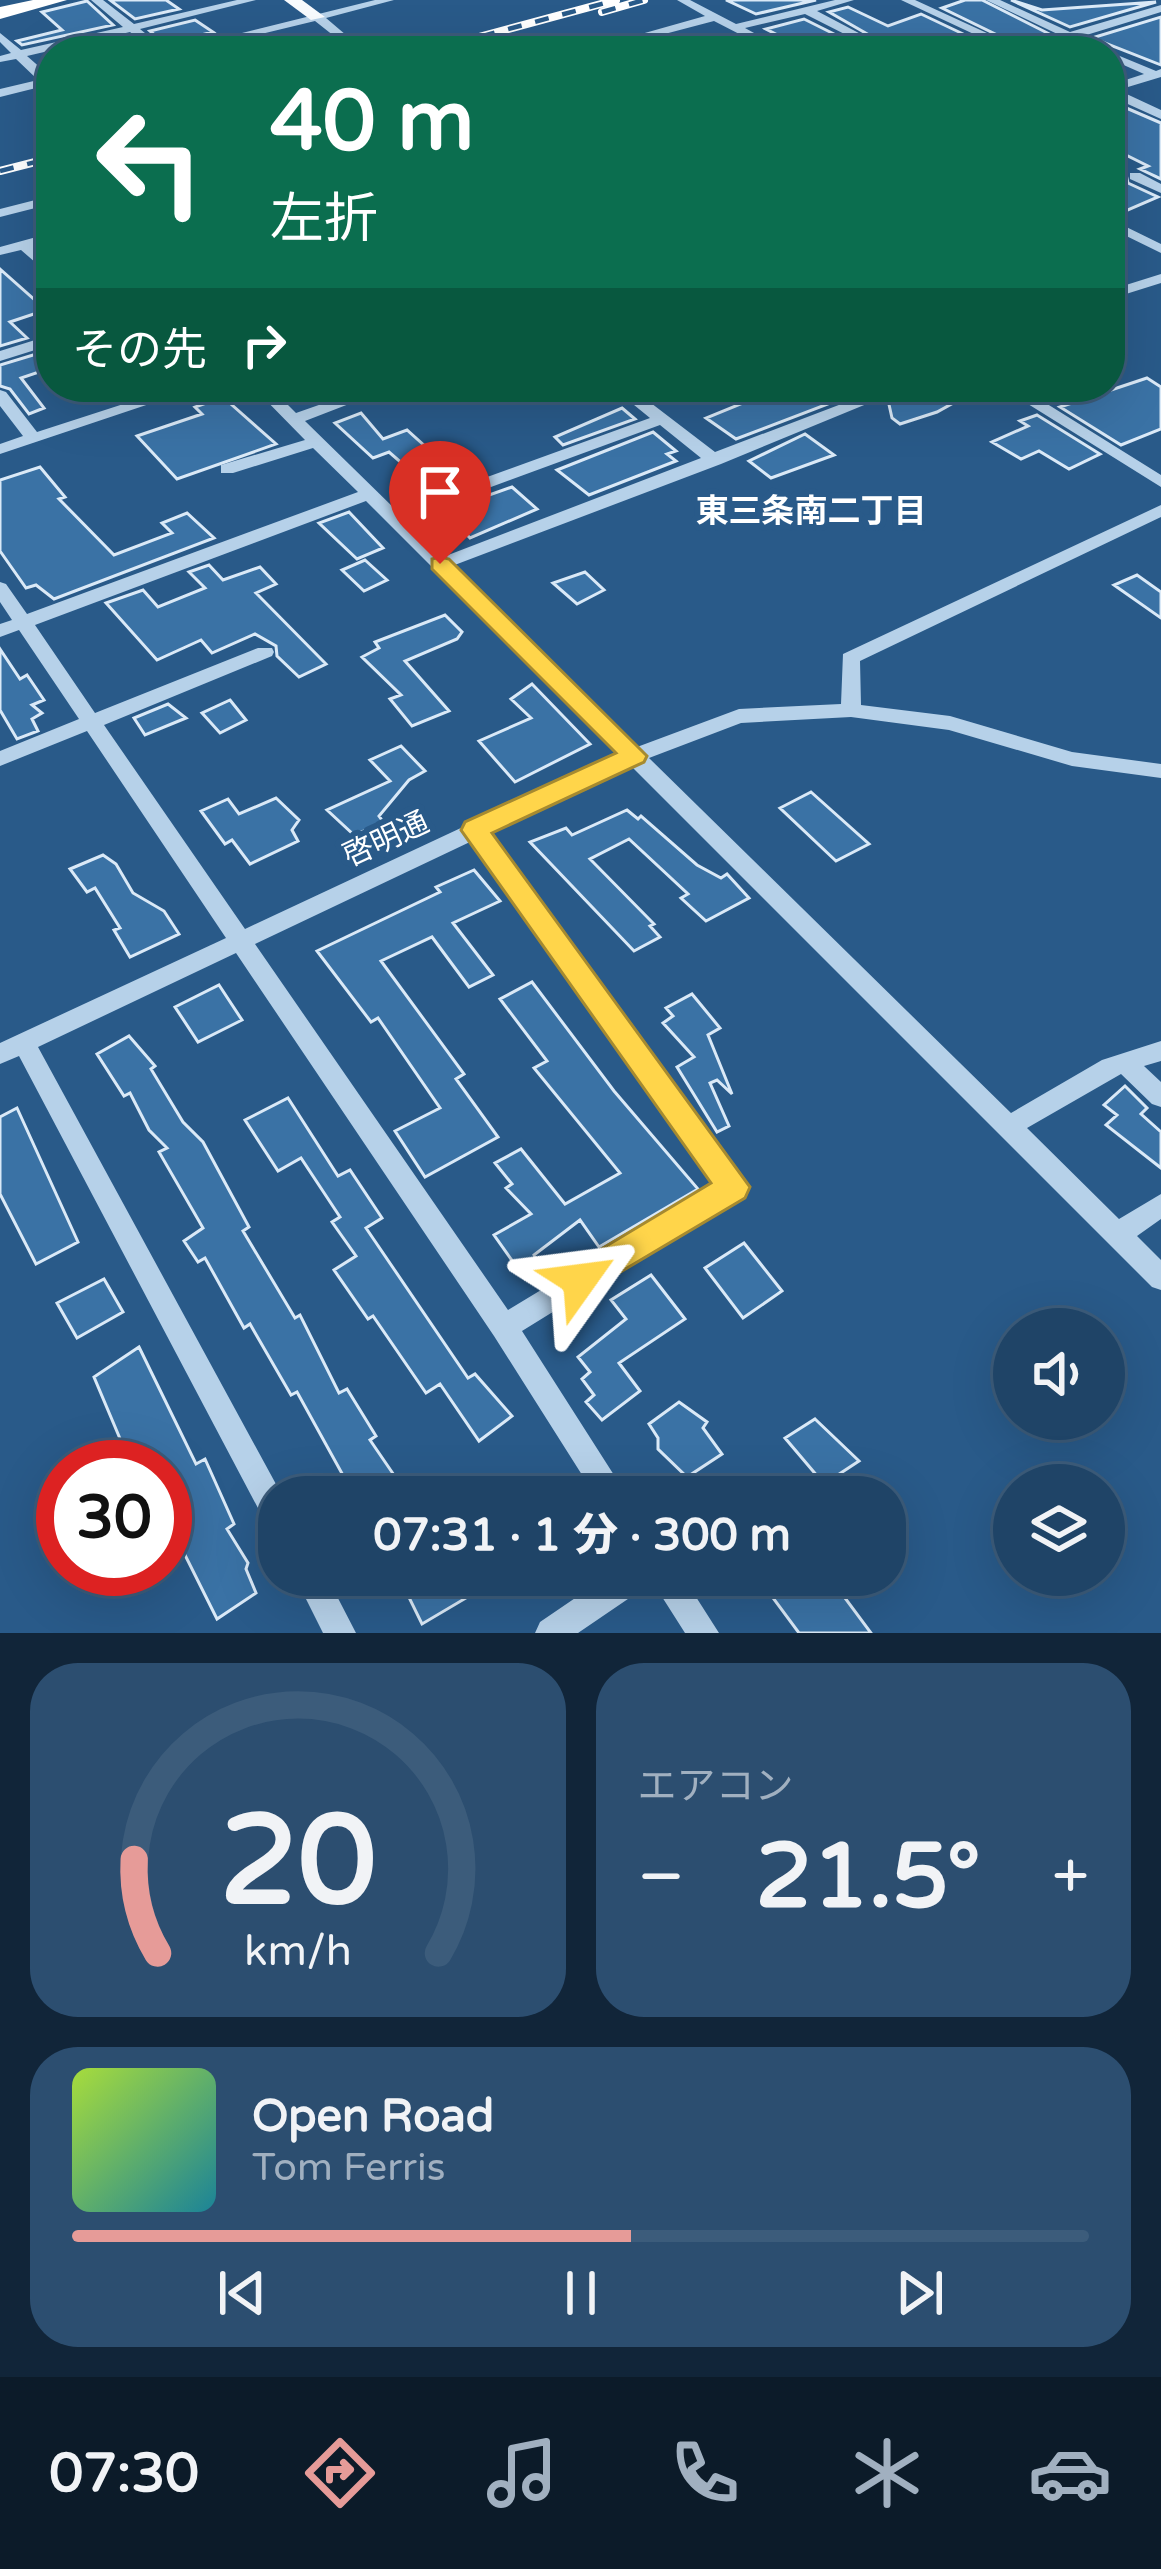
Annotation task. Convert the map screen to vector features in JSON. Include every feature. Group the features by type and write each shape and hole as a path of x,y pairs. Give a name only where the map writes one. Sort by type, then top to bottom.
{"highway":[{"path":"0,9 27,0"},
{"path":"0,9 58,0"}],"main road":[{"path":"292,0 317,17"}],"street":[{"path":"96,0 142,36"},
{"path":"98,36 251,0"},
{"path":"238,36 389,0"},
{"path":"682,0 753,36"},
{"path":"736,27 849,0"},
{"path":"906,0 986,36"},
{"path":"991,0 1070,36 1161,8"},
{"path":"806,10 857,36"},
{"path":"317,17 340,36"},
{"path":"644,36 716,17"},
{"path":"0,36 36,69"},
{"path":"0,59 36,50"},
{"path":"1125,61 1158,74"},
{"path":"1125,85 1158,74"},
{"path":"0,93 36,86"},
{"path":"1125,97 1161,115"},
{"path":"1135,176 1161,188"},
{"path":"0,213 36,204"},
{"path":"1125,231 1161,249"},
{"path":"0,251 36,241"},
{"path":"24,244 36,256"},
{"path":"1125,290 1161,278"},
{"path":"0,356 36,345"},
{"path":"0,395 33,438"},
{"path":"0,449 145,402"},
{"path":"275,402 1161,1278"},
{"path":"292,420 343,402"},
{"path":"640,402 715,460"},
{"path":"440,564 862,402"},
{"path":"1034,402 1161,482"},
{"path":"393,517 662,419"},
{"path":"227,469 315,442"},
{"path":"0,631 369,494"},
{"path":"851,710 850,658 1161,510"},
{"path":"0,588 600,1476"},
{"path":"0,759 265,652"},
{"name":"啓明通","path":"12,1048 634,756 739,716 851,710 950,723 1072,759 1161,771"},
{"path":"475,830 733,1187 504,1327"},
{"path":"12,1048 258,1482"},
{"path":"1009,1126 1125,1063 1161,1051"},
{"path":"1125,1063 1161,1097"},
{"path":"1118,1235 1161,1205"},
{"path":"320,1596 340,1633"},
{"path":"551,1633 605,1596"},
{"path":"678,1596 703,1633"}],"building":[{"path":"110,0 166,0 179,9 135,19"},
{"path":"726,0 816,0 756,14"},
{"path":"982,0 1053,36 999,36 942,8"},
{"path":"1011,0 1042,10 1156,2 1070,27"},
{"path":"87,1 113,25 63,36 37,36 62,30 42,12"},
{"path":"848,7 888,26 921,14 967,36 871,36 829,12"},
{"path":"1161,17 1161,65 1125,51 1125,36 1099,36"},
{"path":"804,19 838,36 780,36 766,29"},
{"path":"195,20 213,32 156,36 150,31"},
{"path":"1125,107 1161,123 1161,179 1140,169 1148,166 1125,154"},
{"path":"1125,174 1128,183 1158,197 1125,211"},
{"path":"0,269 36,301 36,313 10,322 27,338 0,346"},
{"path":"36,354 36,373 21,378 44,408 29,414 10,389 0,386 0,365"},
{"path":"1147,378 1161,387 1161,429 1121,445 1060,407 1075,402 1125,402 1125,385"},
{"path":"229,402 276,444 177,479 137,436 202,414 195,407"},
{"path":"745,402 828,404 736,439 706,418"},
{"path":"888,402 955,402 900,424 892,418"},
{"path":"622,408 635,419 563,445 555,437"},
{"path":"361,413 383,439 407,430 427,448 419,451 456,483 434,491 389,452 373,458 335,423"},
{"path":"1037,415 1100,454 1069,469 1039,451 1021,459 992,442 1028,426 1020,421"},
{"path":"653,432 676,451 667,454 676,461 589,495 557,470"},
{"path":"805,434 834,455 771,478 749,461"},
{"path":"40,467 65,497 59,499 114,555 172,533 162,523 187,513 214,538 54,599 36,585 26,588 0,551 0,480"},
{"path":"512,487 537,509 470,538 444,511"},
{"path":"349,512 383,548 357,559 319,523"},
{"path":"365,560 387,580 364,591 342,570"},
{"path":"209,565 223,580 260,567 276,584 256,593 326,664 299,677 277,656 276,646 255,634 212,653 201,640 157,660 106,603 143,590 158,607 205,588 189,572"},
{"path":"585,572 604,590 577,604 553,583"},
{"path":"1137,575 1161,592 1161,618 1114,585"},
{"path":"445,615 462,632 457,639 405,661 449,711 412,726 390,699 401,695 362,657 379,648 375,642"},
{"path":"0,649 20,679 27,675 44,700 32,705 42,713 32,719 38,731 17,739 0,710"},
{"path":"532,684 590,744 515,782 479,741 531,718 511,699"},
{"path":"230,700 246,720 220,733 202,713"},
{"path":"168,704 186,718 145,735 134,718"},
{"path":"401,746 425,771 409,780 379,816 384,823 354,835 327,810 390,781 370,760"},
{"path":"811,792 869,844 836,861 780,808"},
{"path":"276,798 299,820 292,830 298,841 250,864 232,840 225,844 201,811 228,799 239,814"},
{"path":"627,810 638,819 641,816 697,865 721,878 727,874 749,898 706,921 681,898 688,894 629,839 590,859 654,924 650,926 660,937 634,951 530,842 566,828 572,835"},
{"path":"103,855 116,864 133,893 164,911 179,934 130,957 114,930 120,928 95,888 87,892 70,869"},
{"path":"474,870 500,901 453,923 493,975 469,987 432,937 381,961 464,1074 456,1079 498,1137 425,1177 395,1131 440,1108 378,1018 371,1022 317,951 440,892 436,887"},
{"path":"532,982 614,1091 698,1189 599,1247 580,1220 534,1255 541,1270 525,1279 494,1235 531,1214 506,1188 512,1184 495,1163 521,1149 565,1204 620,1173 534,1068 547,1061 500,999"},
{"path":"219,985 242,1020 198,1042 175,1007"},
{"path":"692,994 720,1028 708,1035 732,1094 717,1080 710,1083 729,1126 717,1132 677,1067 694,1057 663,1023 673,1016 666,1008"},
{"path":"129,1036 155,1066 151,1069 183,1122 203,1142 249,1227 243,1231 295,1318 300,1315 339,1393 347,1389 376,1436 370,1440 395,1476 343,1476 297,1392 291,1395 250,1324 244,1328 205,1258 198,1262 184,1241 203,1228 159,1152 167,1148 149,1130 130,1093 124,1096 97,1054"},
{"path":"1125,1086 1147,1108 1141,1114 1161,1132 1161,1168 1106,1125 1117,1115 1104,1105"},
{"path":"288,1098 338,1176 350,1170 382,1218 366,1228 468,1378 475,1374 512,1416 479,1441 440,1384 426,1393 373,1316 368,1319 334,1270 356,1256 332,1222 340,1217 301,1158 278,1171 245,1120"},
{"path":"17,1108 78,1242 36,1264 0,1194 0,1117"},
{"path":"744,1243 782,1291 743,1318 705,1268"},
{"path":"651,1275 685,1319 619,1363 640,1391 602,1420 586,1402 594,1395 582,1379 590,1372 578,1357 626,1319 611,1300"},
{"path":"104,1279 123,1312 77,1338 57,1303"},
{"path":"139,1347 184,1440 121,1440 94,1377"},
{"path":"679,1402 707,1422 703,1428 722,1454 686,1476 658,1449 658,1438 649,1424"},
{"path":"815,1419 859,1461 836,1476 817,1476 785,1438"},
{"path":"192,1456 196,1464 205,1459 234,1524 227,1529 248,1563 256,1593 217,1619 192,1569"},
{"path":"408,1596 469,1596 422,1624"},
{"path":"772,1596 844,1596 871,1633 799,1633"}],"railway":[{"path":"483,36 616,0"},
{"path":"602,12 644,0"},
{"path":"0,171 36,162"}],"district":[{"name":"東三条南二丁目","path":"811,510"}],"route":[{"path":"440,564 634,756 475,830 733,1187 580,1280"}]}
